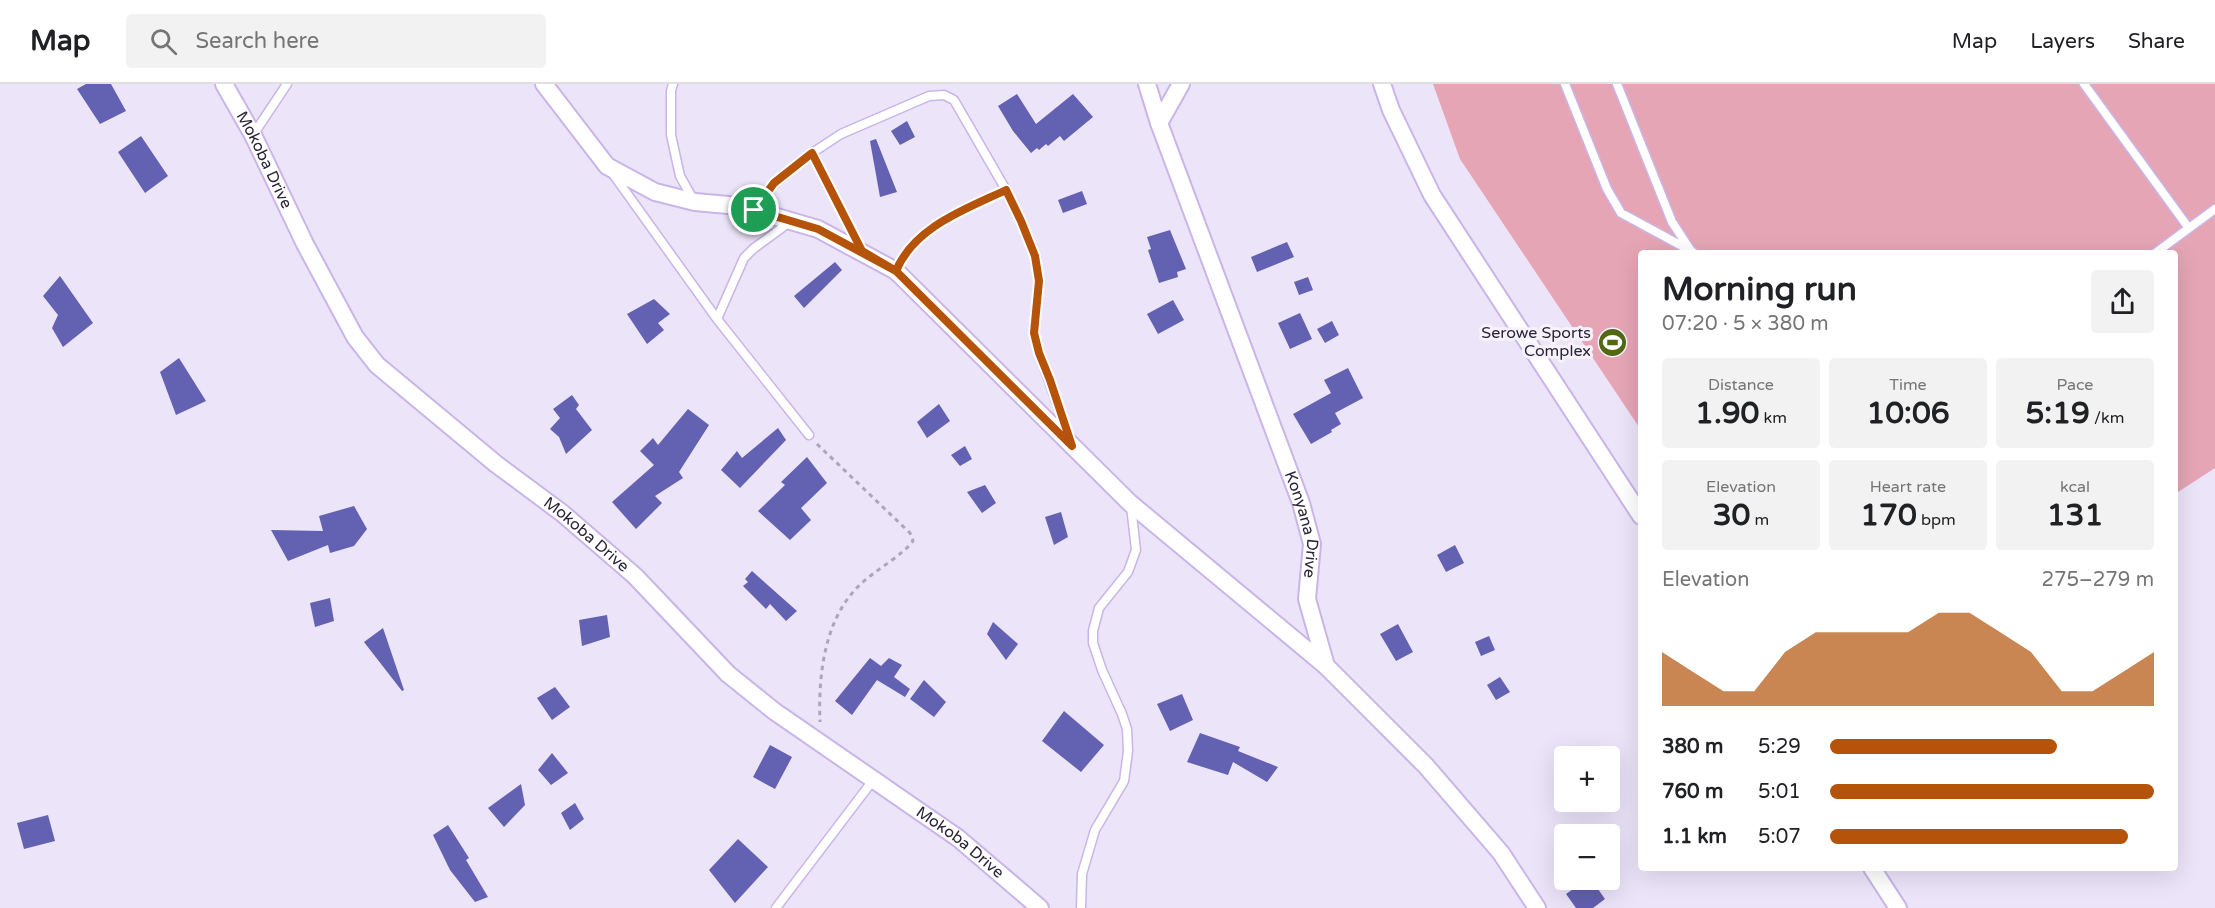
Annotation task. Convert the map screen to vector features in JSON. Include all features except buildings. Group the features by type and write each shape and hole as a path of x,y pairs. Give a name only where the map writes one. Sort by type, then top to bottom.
{"street":[{"name":"Mokoba Drive","path":"224,84 253,135 305,244 355,338 378,365 496,464 562,513 635,576 728,674 774,711 958,838 1040,908"},
{"path":"544,84 607,166 655,192 695,202 739,206 791,220 818,229 896,271 1130,503 1326,666"},
{"name":"Konyana Drive","path":"1147,84 1159,123 1300,503 1312,544 1307,599 1326,666 1426,766 1501,853 1537,908"},
{"path":"1159,123 1181,84"},
{"path":"1382,84 1391,110 1432,195 1638,511"},
{"path":"1874,871 1898,908"}],"lane":[{"path":"253,135 287,84"},
{"path":"673,84 671,135 680,176 695,202"},
{"path":"1565,84 1607,189 1621,213 1688,250"},
{"path":"1617,84 1672,222 1691,250"},
{"path":"2084,84 2188,227"},
{"path":"754,210 774,183 812,153 852,129 929,96 944,95 954,100 1006,190 1035,256 1039,281 1034,333 1072,446"},
{"path":"812,153 862,251"},
{"path":"607,166 717,319 808,435"},
{"path":"896,271 902,256 916,240 968,207 1006,190"},
{"path":"2159,250 2215,209"},
{"path":"717,319 744,258 791,220"},
{"path":"1081,908 1082,874 1095,830 1124,781 1128,751 1127,729 1096,652 1093,631 1099,608 1128,572 1136,550 1130,503"},
{"path":"776,908 874,779"}],"path":[{"path":"808,435 910,533 913,541 908,548 861,583 838,613 826,647 821,677 819,701 821,744"}],"shaded area":[{"name":"Serowe Sports Complex","path":"1433,84 2215,84 2215,468 2178,492 2178,250 1638,250 1638,426 1460,159"}],"place":[{"name":"Serowe Sports Complex","path":"1612,342"}],"route":[{"path":"754,210 774,183 812,153 862,251 896,271 902,256 916,240 968,207 1006,190 1035,256 1039,281 1034,333 1072,446 896,271 818,229 754,210"}]}
